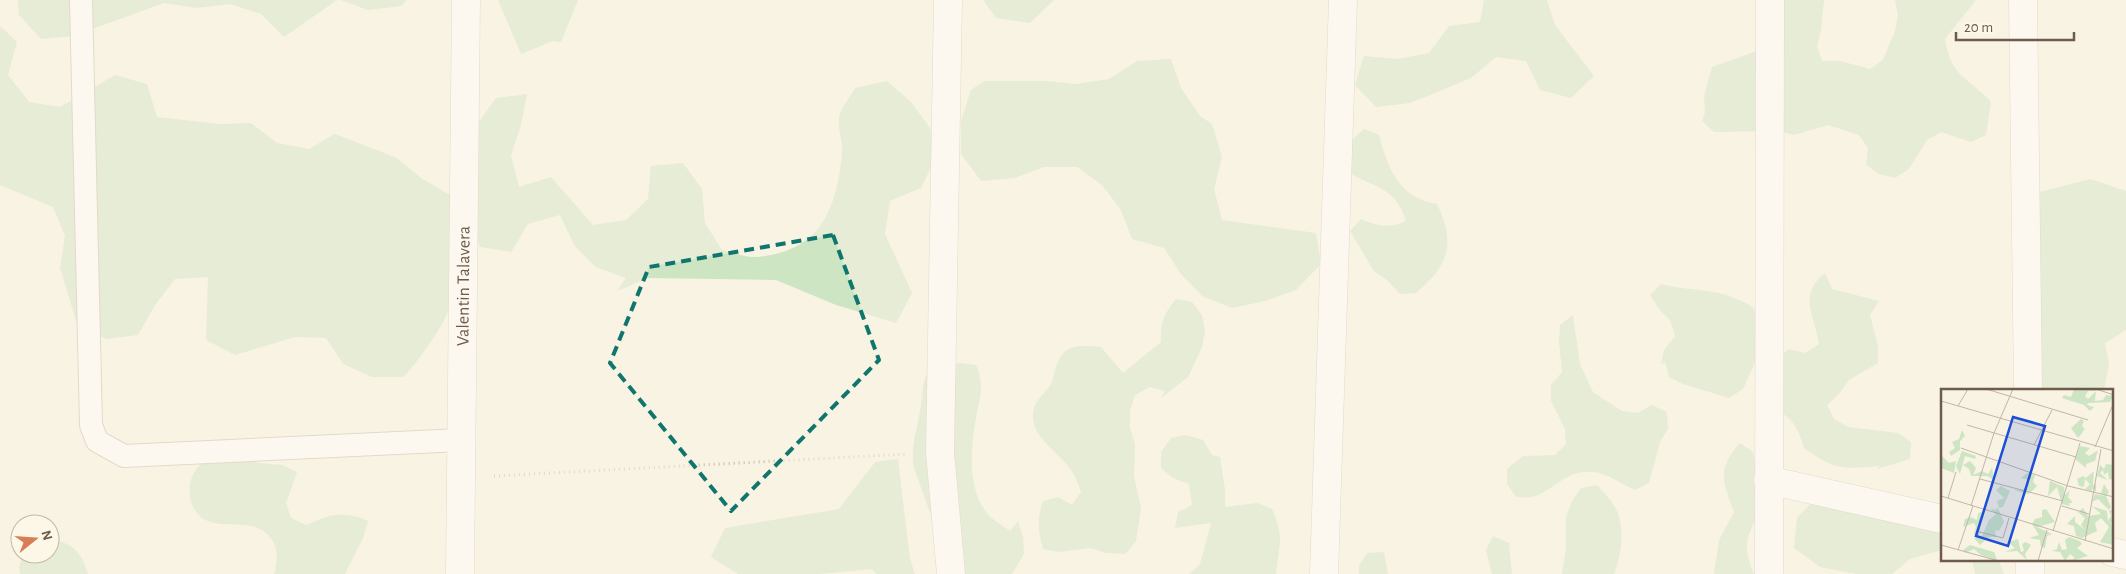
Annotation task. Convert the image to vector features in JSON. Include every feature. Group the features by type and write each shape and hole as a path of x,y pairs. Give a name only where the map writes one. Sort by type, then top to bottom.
{"street":[{"name":"Valentin Talavera","path":"460,574 466,0"},
{"path":"948,0 940,452 950,574"},
{"path":"1324,574 1343,0"},
{"path":"1769,574 1770,0"},
{"path":"2023,0 2028,389"},
{"path":"1768,480 1941,519"}],"lane":[{"path":"80,0 91,425 98,441 124,456 462,440"}],"path":[{"path":"461,478 940,452"}],"highlighted area":[{"path":"833,235 879,360 731,511 610,363 649,267"}],"green space":[{"path":"18,0 337,0 284,37 261,14 230,4 196,8 164,3 73,36 41,39 19,15"},
{"path":"341,0 406,0 402,6 368,10"},
{"path":"498,0 578,0 561,42 553,41 521,54"},
{"path":"983,0 1054,0 1030,23 996,18"},
{"path":"1484,0 1547,0 1555,25 1594,76 1571,98 1540,90 1526,61 1496,57 1471,78 1410,103 1376,107 1355,85 1364,56 1398,59 1429,53 1449,26 1480,22"},
{"path":"1776,0 1824,0 1821,30 1817,46 1822,61 1840,61 1870,69 1883,60 1895,31 1898,15 1895,0 1976,0 1945,39 1951,62 1956,69 1991,102 1986,135 1971,142 1941,132 1927,140 1909,169 1895,178 1879,174 1866,165 1868,148 1859,135 1828,125 1794,135 1779,131 1714,132 1702,121 1705,112 1704,96 1712,67 1757,51"},
{"path":"0,26 17,42 8,75 29,102 60,107 115,75 147,84 157,117 220,124 251,123 277,143 309,149 335,134 397,158 421,178 450,195 455,268 452,301 442,325 404,377 372,377 343,364 326,338 295,337 235,355 206,340 208,277 175,279 155,305 138,335 107,339 78,327 60,268 65,236 53,207 0,185"},
{"path":"1171,59 1181,88 1200,116 1212,124 1222,157 1214,189 1222,220 1316,233 1321,264 1296,290 1265,301 1232,308 1202,296 1181,274 1164,248 1132,239 1121,210 1102,185 1077,167 1044,167 1015,178 981,181 961,154 961,121 971,90 984,81 1046,81 1076,84 1109,79 1137,61"},
{"path":"887,81 911,102 930,128 935,159 921,188 890,201 885,234 912,293 896,323 836,305 776,280 648,278 617,291 626,278 596,267 574,245 560,215 528,224 511,252 480,247 466,218 469,185 479,156 478,123 496,98 527,94 521,125 511,156 519,187 551,177 593,225 626,220 648,199 651,166 683,163 702,189 705,223 722,250 752,257 778,253 796,246 810,237 822,224 830,209 840,173 842,143 839,118 843,107 855,88"},
{"path":"1364,129 1379,135 1391,170 1404,188 1424,201 1437,204 1443,218 1447,242 1446,253 1436,273 1416,293 1400,294 1387,280 1374,271 1350,231 1361,219 1383,226 1406,221 1396,200 1389,194 1346,171 1352,140"},
{"path":"2090,179 2126,191 2126,330 2105,343 2109,364 2104,389 2026,389 2032,194"},
{"path":"1825,273 1832,289 1879,301 1870,315 1878,346 1878,363 1849,380 1839,394 1827,405 1834,419 1848,427 1898,433 1911,442 1910,459 1877,469 1880,466 1848,468 1832,465 1804,448 1796,427 1779,411 1777,359 1789,349 1805,353 1819,344 1810,306 1810,297 1817,281"},
{"path":"1661,284 1719,293 1730,296 1754,308 1757,324 1757,358 1743,389 1729,398 1683,384 1669,377 1665,362 1661,365 1664,350 1675,336 1670,320 1659,309 1650,295"},
{"path":"1176,299 1192,302 1202,315 1205,331 1202,347 1188,377 1161,398 1165,391 1150,387 1135,395 1130,411 1130,428 1135,444 1134,476 1141,508 1136,541 1125,554 1106,553 1091,548 1059,552 1043,549 1039,525 1043,501 1058,497 1072,505 1081,492 1076,478 1069,468 1043,440 1034,425 1034,408 1051,383 1059,360 1067,350 1073,347 1101,347 1123,373 1161,342 1161,330 1164,319 1168,309"},
{"path":"1573,315 1580,364 1593,392 1622,411 1638,413 1652,405 1667,412 1668,429 1660,442 1649,483 1635,490 1604,474 1583,472 1567,477 1540,494 1530,497 1516,497 1507,484 1507,469 1523,456 1555,455 1566,444 1565,429 1551,401 1551,385 1562,372 1559,341 1560,325"},
{"path":"959,363 976,365 981,385 972,453 973,479 980,502 988,515 1010,531 1018,521 1023,537 1024,554 1012,574 952,574 914,468 913,446 927,373"},
{"path":"1186,435 1203,440 1212,455 1220,457 1225,490 1225,507 1257,503 1272,509 1280,535 1276,574 1189,574 1200,564 1211,523 1175,528 1178,512 1192,505 1189,484 1173,478 1161,468 1161,452 1171,438"},
{"path":"1740,443 1753,452 1759,487 1759,507 1747,545 1747,553 1754,574 1714,574 1719,540 1734,512 1725,484 1725,469 1732,452"},
{"path":"245,453 258,463 282,465 297,472 286,503 291,518 306,525 337,515 351,515 368,521 363,538 345,574 274,574 277,558 276,548 268,535 254,527 210,522 197,513 190,499 190,484 196,470 201,464 211,458"},
{"path":"898,459 910,559 915,574 877,574 871,569 820,574 738,574 711,557 725,528 839,509 875,462"},
{"path":"1597,485 1613,504 1621,526 1619,559 1614,574 1562,574 1566,549 1566,517 1572,501 1581,488"},
{"path":"1810,504 1844,505 1941,520 1941,550 1910,559 1892,574 1856,574 1820,567 1794,548 1797,518"},
{"path":"1493,536 1509,543 1512,574 1492,574 1486,550"},
{"path":"60,542 71,546 79,554 88,574 20,574 20,564 60,564"},
{"path":"1384,552 1388,574 1359,574 1359,566 1367,553"},
{"path":"1972,562 1999,562 2004,574 1975,574"}]}
